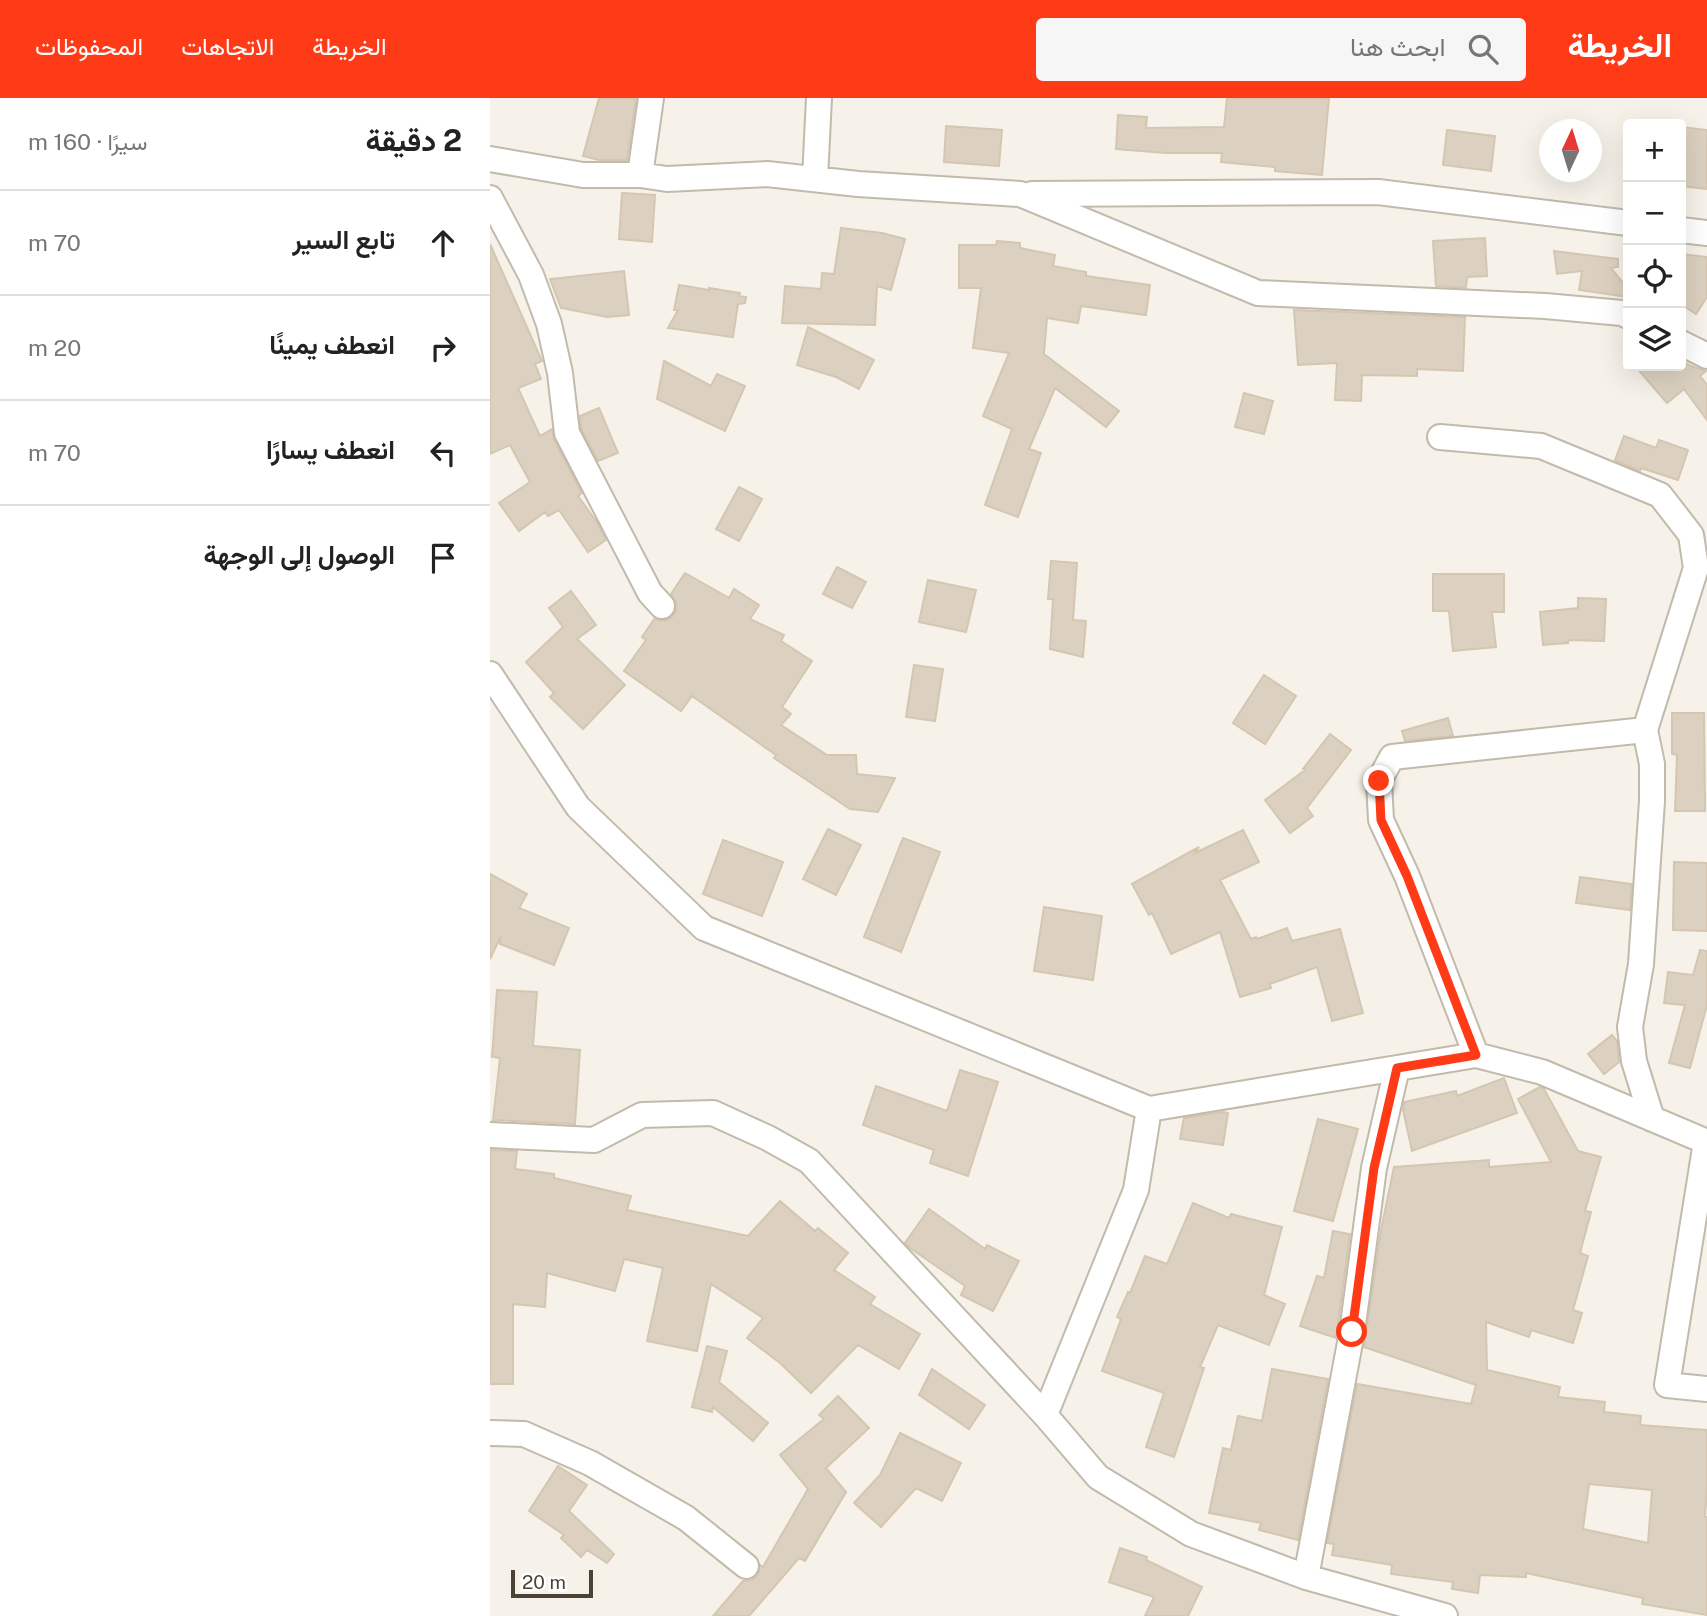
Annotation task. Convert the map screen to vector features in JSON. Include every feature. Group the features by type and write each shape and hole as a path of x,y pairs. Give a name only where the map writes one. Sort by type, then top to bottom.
{"street":[{"path":"640,175 651,98"},
{"path":"815,179 818,98"},
{"path":"490,159 583,175 640,175 667,179 767,174 858,184 1020,194 1378,192 1623,222"},
{"path":"1020,194 1258,293 1545,306 1623,314"},
{"path":"490,198 531,275 549,324 560,373 567,433 650,593 662,606"},
{"path":"1686,231 1707,233"},
{"path":"1686,346 1707,356"},
{"path":"1440,437 1541,446 1660,495 1691,535 1696,568 1645,730 1652,764 1652,801 1641,964 1630,1027 1634,1061 1652,1119"},
{"path":"490,674 578,807 704,928 1149,1109 1476,1055 1542,1072 1706,1142 1667,1385 1707,1389"},
{"path":"1476,1055 1407,876 1381,820 1379,781 1392,757 1645,730"},
{"path":"1306,1577 1352,1332 1374,1168 1397,1068"},
{"path":"1045,1415 1136,1191 1149,1109"},
{"path":"490,1135 594,1140 642,1115 713,1113 768,1138 809,1161 1045,1415 1098,1477 1191,1534 1306,1577 1445,1616"},
{"path":"490,1433 524,1434 590,1463 686,1518 746,1566"}],"building":[{"path":"599,98 636,98 627,160 599,160 583,156"},
{"path":"1227,98 1329,98 1322,175 1221,162 1222,153 1166,153 1116,149 1118,115 1147,117 1146,128 1224,127"},
{"path":"946,126 1002,130 999,166 944,162"},
{"path":"1686,128 1707,130 1707,189 1686,187"},
{"path":"1447,130 1495,136 1491,171 1443,165"},
{"path":"622,193 655,195 652,242 619,239"},
{"path":"841,228 905,239 891,290 877,286 875,325 782,323 785,286 821,289 822,273 834,274"},
{"path":"1485,238 1487,276 1467,277 1466,288 1436,286 1433,241"},
{"path":"997,241 1020,243 1020,248 1055,255 1053,266 1086,272 1086,276 1150,285 1146,315 1081,306 1078,323 1047,318 1044,354 1119,411 1106,427 1055,388 1029,449 1041,453 1018,517 985,505 1012,429 983,416 1009,353 973,348 981,288 959,288 959,245 996,245"},
{"path":"490,244 542,361 535,364 541,379 518,388 540,436 552,429 554,440 582,493 578,496 606,540 588,552 559,510 548,516 545,512 519,531 499,503 530,482 510,445 490,454"},
{"path":"1554,251 1618,259 1618,267 1611,268 1623,283 1623,296 1579,290 1582,271 1557,274"},
{"path":"1686,255 1707,257 1707,297 1696,314 1686,307"},
{"path":"624,271 629,315 607,317 561,308 550,279"},
{"path":"679,285 740,293 739,296 746,297 745,303 738,304 733,337 668,328 678,310 674,310"},
{"path":"1294,310 1465,317 1463,371 1417,369 1417,376 1362,375 1361,401 1335,400 1337,363 1298,365"},
{"path":"808,327 874,360 859,389 836,377 797,365"},
{"path":"664,361 711,386 717,374 745,386 725,431 657,399"},
{"path":"1686,363 1706,371 1700,376 1707,385 1707,420 1684,389 1667,403 1639,371 1686,371"},
{"path":"1244,393 1273,401 1264,434 1235,427"},
{"path":"599,408 618,453 598,461 581,429 580,416"},
{"path":"1624,436 1656,448 1659,440 1688,450 1678,480 1641,468 1640,471 1615,460"},
{"path":"739,487 762,499 739,541 716,529"},
{"path":"1051,561 1077,563 1073,620 1086,621 1083,657 1050,649 1053,599 1048,599"},
{"path":"837,567 866,582 852,608 823,594"},
{"path":"685,573 729,598 734,589 759,605 750,619 784,635 781,641 812,661 782,707 791,714 781,725 827,755 856,755 857,774 895,778 878,812 850,809 774,758 776,755 692,696 681,711 624,671 646,640 642,637 655,618 666,620 676,611 676,602 671,594"},
{"path":"1433,574 1504,574 1504,612 1492,612 1496,647 1453,651 1449,611 1433,611"},
{"path":"928,580 976,590 966,632 919,622"},
{"path":"571,591 596,625 577,639 625,685 583,729 550,697 554,693 526,662 563,627 549,608"},
{"path":"1578,598 1606,599 1604,641 1568,640 1568,643 1543,645 1540,612 1578,608"},
{"path":"914,665 943,669 935,721 906,717"},
{"path":"1264,675 1296,696 1265,744 1233,723"},
{"path":"1672,713 1704,713 1705,811 1675,811 1677,755 1672,754"},
{"path":"1448,718 1453,736 1405,741 1402,731"},
{"path":"1330,734 1351,750 1307,808 1313,816 1290,833 1265,800 1305,770 1303,769"},
{"path":"828,829 861,845 836,895 803,879"},
{"path":"1243,830 1259,862 1220,880 1251,939 1287,928 1292,941 1340,929 1363,1013 1332,1021 1317,967 1270,984 1271,988 1240,997 1220,932 1171,954 1152,913 1149,915 1132,884 1199,847 1195,853"},
{"path":"903,838 940,852 901,952 864,937"},
{"path":"723,840 783,862 762,916 703,894"},
{"path":"1674,862 1707,863 1707,931 1673,930"},
{"path":"490,874 527,894 519,908 569,928 554,965 500,944 501,936 490,959"},
{"path":"1580,877 1632,884 1630,910 1576,903"},
{"path":"1044,907 1102,916 1093,980 1034,971"},
{"path":"1700,950 1707,951 1707,1005 1690,1068 1669,1063 1685,1005 1664,1003 1668,972 1693,975"},
{"path":"497,990 537,992 533,1046 580,1050 575,1124 493,1120 500,1058 492,1057"},
{"path":"1612,1035 1617,1041 1619,1062 1604,1074 1588,1054"},
{"path":"960,1070 998,1082 968,1176 930,1163 934,1150 863,1125 876,1086 947,1111"},
{"path":"1504,1078 1517,1113 1412,1151 1403,1110 1404,1102 1456,1091 1457,1096"},
{"path":"1540,1087 1544,1089 1578,1151 1601,1157 1585,1211 1591,1212 1580,1253 1588,1256 1573,1310 1582,1313 1573,1343 1531,1330 1529,1337 1486,1322 1487,1370 1560,1387 1558,1397 1605,1402 1604,1412 1641,1416 1640,1425 1707,1430 1707,1615 1642,1604 1643,1598 1526,1573 1526,1577 1480,1575 1478,1593 1452,1589 1453,1582 1391,1574 1392,1565 1332,1555 1334,1544 1327,1543 1357,1384 1471,1404 1476,1385 1364,1347 1381,1230 1394,1167 1489,1160 1489,1167 1551,1162 1518,1099","holes":["1589,1484 1652,1490 1648,1543 1583,1529"]},
{"path":"1228,1113 1223,1145 1180,1139 1184,1118"},
{"path":"1318,1119 1358,1129 1333,1221 1294,1211"},
{"path":"490,1150 517,1151 515,1169 554,1174 554,1178 631,1196 627,1210 748,1236 780,1201 815,1231 818,1228 848,1253 834,1270 875,1297 870,1304 920,1334 899,1369 858,1345 811,1393 780,1363 747,1338 763,1318 711,1284 697,1351 647,1341 663,1268 624,1259 615,1291 547,1273 545,1307 513,1304 513,1384 490,1384"},
{"path":"1193,1203 1229,1218 1231,1214 1282,1227 1264,1295 1285,1304 1269,1345 1218,1325 1200,1367 1204,1368 1174,1457 1146,1447 1164,1393 1102,1371 1121,1319 1117,1317 1145,1256 1167,1264"},
{"path":"929,1209 985,1249 987,1245 1019,1261 993,1311 961,1295 965,1286 905,1243"},
{"path":"1333,1231 1350,1234 1336,1338 1300,1326 1317,1276 1324,1278"},
{"path":"707,1346 727,1351 719,1382 768,1423 753,1441 713,1407 712,1412 692,1407"},
{"path":"932,1369 985,1405 969,1429 919,1395"},
{"path":"1272,1369 1328,1379 1298,1540 1259,1530 1261,1523 1209,1513 1223,1448 1231,1450 1238,1416 1262,1421"},
{"path":"838,1396 869,1428 826,1468 846,1492 805,1561 799,1558 749,1616 713,1616 743,1581 752,1580 758,1575 760,1565 763,1567 808,1489 780,1455 824,1419 819,1415"},
{"path":"900,1433 961,1463 942,1501 916,1488 881,1527 854,1503 880,1475"},
{"path":"558,1466 587,1485 569,1511 614,1554 607,1563 587,1550 581,1557 561,1538 564,1535 529,1511"},
{"path":"1120,1548 1147,1557 1146,1560 1202,1587 1188,1616 1145,1616 1154,1597 1109,1582"}],"route":[{"path":"1352,1332 1374,1168 1397,1068 1476,1055 1407,876 1381,820 1379,781"}]}
